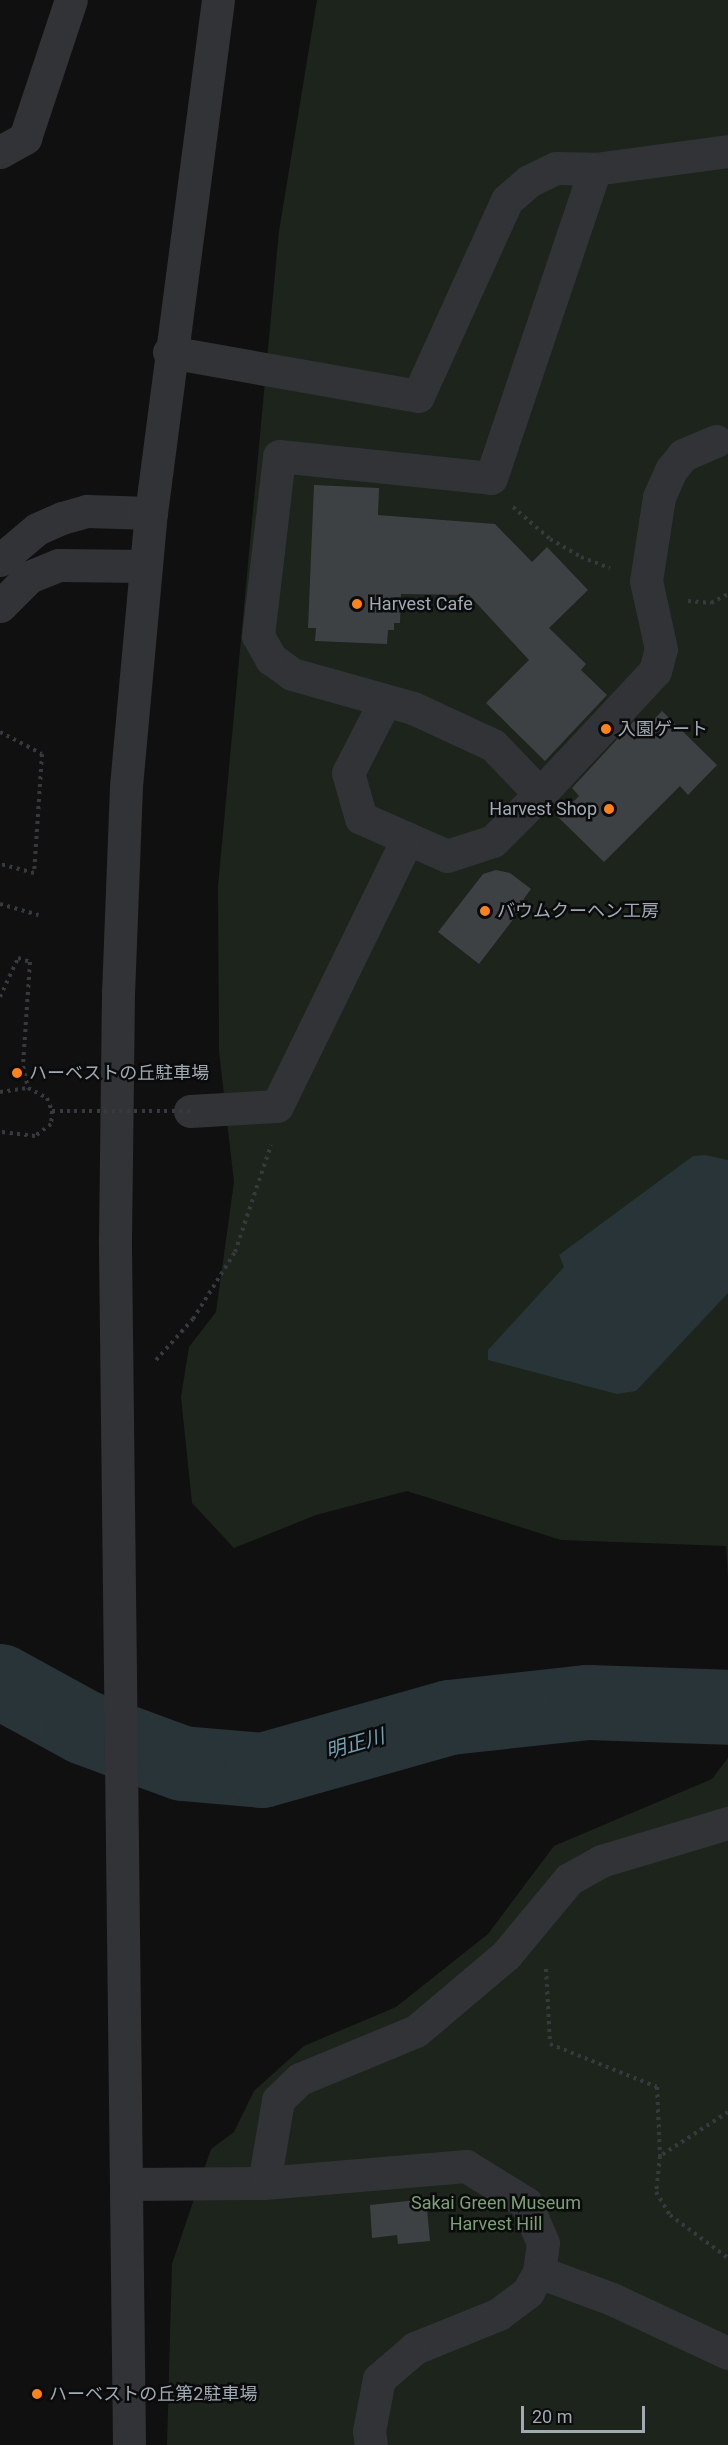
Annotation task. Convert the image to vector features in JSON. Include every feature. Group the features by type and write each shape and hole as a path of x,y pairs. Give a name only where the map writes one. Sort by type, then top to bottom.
{"street":[{"path":"0,152 25,138 71,0"},
{"path":"129,2445 115,1239 118,994 126,786 151,513 169,352 218,0"},
{"path":"169,352 418,396 507,200 529,181 556,168 595,169 728,151"},
{"path":"540,794 493,745 413,708 292,674 271,659 258,636 279,456 491,478 595,169"},
{"path":"385,701 348,773 362,818 447,856 493,841 655,671 661,649 646,581 650,536 670,470 683,455 716,441"},
{"path":"0,560 37,529 62,518 87,511 151,513"},
{"path":"0,606 29,577 58,565 146,566"},
{"path":"190,1111 277,1106 407,840"},
{"path":"264,2183 278,2100 300,2079 416,2031 506,1955 569,1879 601,1861 728,1823"},
{"path":"127,2184 264,2183 466,2166 526,2203 543,2243 539,2272 528,2292 500,2314 416,2348 379,2379 369,2431 371,2445"},
{"path":"539,2272 612,2299 728,2353"}],"path":[{"path":"491,478 507,501 550,539 581,557 646,581"},
{"path":"0,732 42,754 34,873 0,864"},
{"path":"0,904 38,915"},
{"path":"0,997 18,958 30,962 23,1066 28,1088"},
{"path":"0,1092 28,1088 47,1098 52,1111 51,1124 35,1136 0,1132"},
{"path":"151,1365 193,1319 235,1252 275,1135 277,1106"},
{"path":"52,1111 190,1111"},
{"path":"542,1911 550,2044 657,2087 660,2156 656,2192 670,2215 728,2258"},
{"path":"660,2156 728,2112"}],"green space":[{"path":"317,0 728,0 728,1578 726,1546 561,1540 407,1491 316,1515 234,1548 192,1503 181,1397 189,1347 216,1312 234,1182 219,1051 218,886 279,231"},
{"name":"Sakai Green Museum Harvest Hill","path":"728,1758 728,2445 167,2445 172,2264 211,2149 234,2132 254,2091 304,2046 396,2007 488,1934 554,1846 712,1779"}],"shaded area":[{"path":"705,1155 728,1160 728,1293 636,1391 617,1394 488,1360 488,1350 564,1267 559,1255 693,1156"}],"building":[{"path":"314,485 379,488 378,515 495,524 532,562 547,547 588,590 549,628 586,664 581,670 607,695 545,761 486,703 529,660 469,595 401,594 400,623 394,623 394,630 388,630 387,644 315,641 316,628 308,628"},
{"path":"662,711 717,765 688,795 680,786 604,862 558,817 579,796 572,788 634,721 643,731"},
{"path":"496,870 510,873 531,889 515,911 518,913 479,964 438,932 483,874"},
{"path":"426,2199 430,2241 398,2244 397,2235 372,2238 370,2205"}],"waterway":[{"name":"明正川","path":"0,1681 84,1727 182,1763 262,1770 449,1717 588,1702 728,1707"}],"place":[{"name":"Harvest Cafe","path":"357,604"},
{"name":"入園ゲート","path":"606,729"},
{"name":"Harvest Shop","path":"609,809"},
{"name":"バウムクーヘン工房","path":"485,911"},
{"name":"ハーベストの丘駐車場","path":"17,1073"},
{"name":"ハーベストの丘第2駐車場","path":"37,2394"}]}
